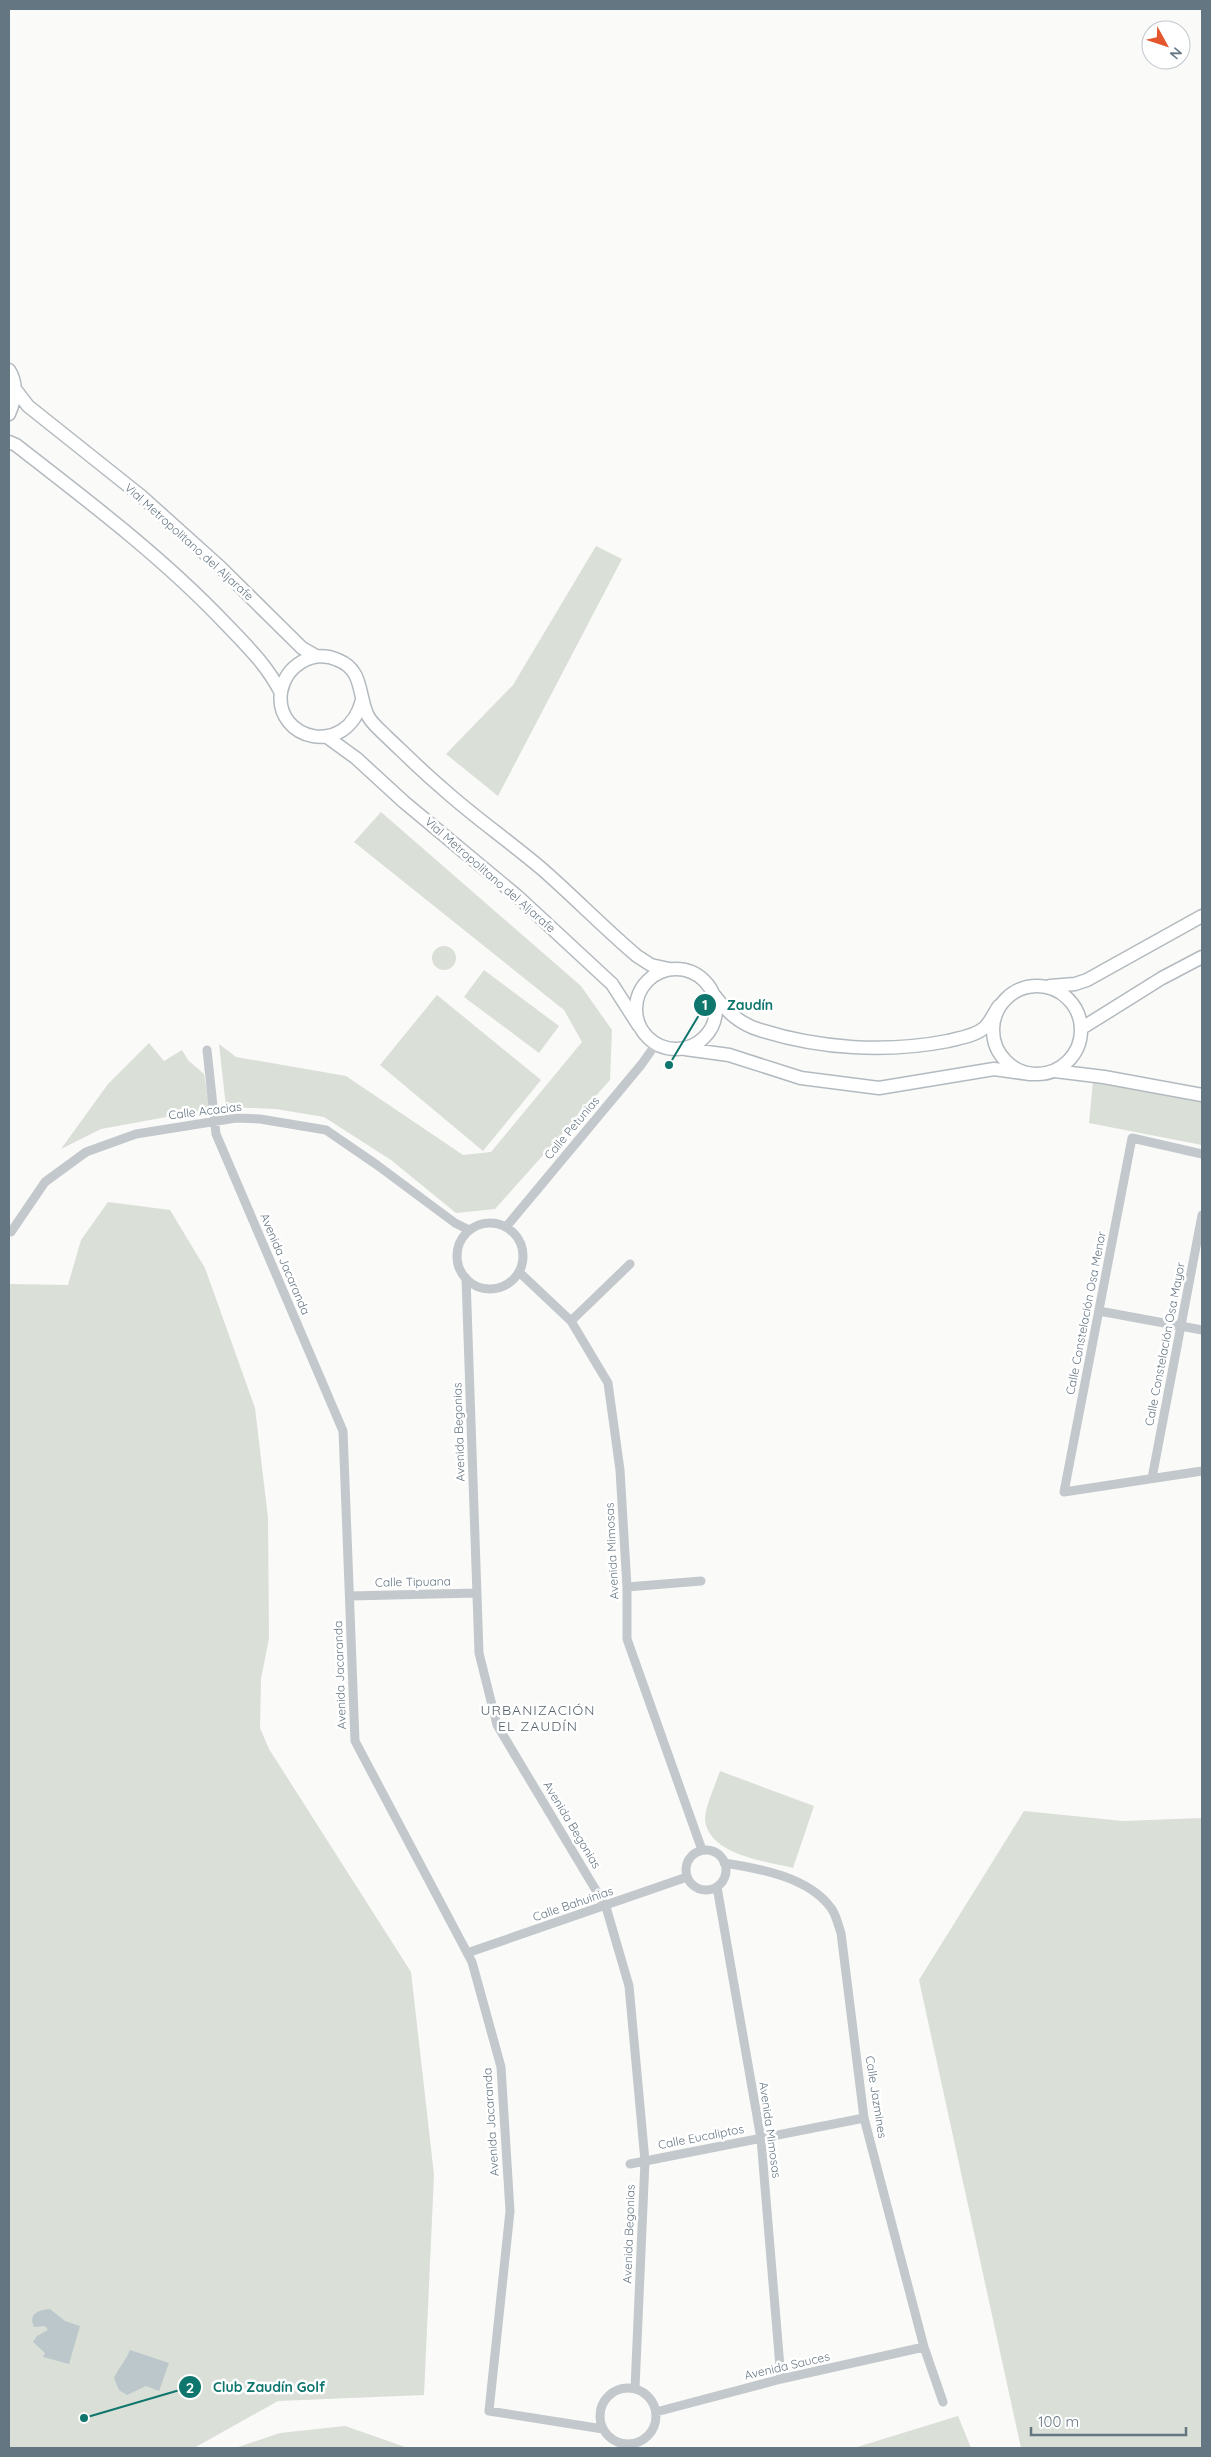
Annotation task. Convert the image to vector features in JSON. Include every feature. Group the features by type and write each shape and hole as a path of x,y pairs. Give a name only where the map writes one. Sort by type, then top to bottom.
{"main road":[{"name":"Vial Metropolitano del Aljarafe","path":"9,370 15,389 28,406 141,496 220,567 302,648 316,656 334,658 350,667 362,688 362,700 367,715 382,732 442,789 542,869 637,956 651,965 690,971 703,978 729,1014 758,1030 810,1042 860,1048 913,1048 962,1038 983,1029 999,1006 1014,991 1031,985 1075,984 1087,980 1202,916"},
{"path":"9,414 14,403 15,389"},
{"name":"Vial Metropolitano del Aljarafe","path":"9,442 16,445 119,525 190,586 259,658 281,693 284,711 294,726 304,733 327,737 356,758 404,802 547,923 612,984 639,1026 650,1041 656,1044"},
{"path":"281,693 284,680 292,668 303,660 316,656"},
{"path":"327,737 340,733 351,725 359,713 362,700"},
{"path":"1082,1028 1146,988 1202,957"},
{"path":"639,1026 635,1008 638,995 645,983 655,974 669,969"},
{"path":"656,1044 669,1049 685,1049 728,1055 801,1078 879,1088 994,1069 1045,1074 1055,1071 1072,1057 1080,1043 1082,1028 1080,1017 1070,999 1058,990 1047,986"},
{"path":"685,1049 698,1044 708,1035 715,1023 717,1010 715,996"},
{"path":"999,1006 993,1021 995,1046 1010,1066 1030,1074"},
{"path":"1072,1057 1096,1077"},
{"path":"1055,1071 1202,1095"}],"street":[{"name":"Calle Petunias","path":"506,1227 636,1071 656,1044"},
{"name":"Avenida Jacaranda","path":"207,1050 216,1134 343,1431 355,1741 472,1962 501,2067 510,2211 489,2411 603,2429"},
{"name":"Calle Acacias","path":"11,1232 45,1182 86,1152 136,1134 236,1118 260,1119 326,1130 377,1164 455,1223 469,1230"},
{"name":"Calle Constelación Osa Menor","path":"1152,1478 1064,1492 1132,1138 1202,1154"},
{"name":"Calle Constelación Osa Mayor","path":"1152,1478 1202,1215"},
{"path":"483,1223 495,1223 506,1227 519,1239 523,1250 523,1262 519,1272 508,1284 498,1288 486,1289 475,1285 466,1278 457,1261 458,1249 462,1239 469,1230 483,1223"},
{"path":"571,1321 630,1264"},
{"name":"Avenida Mimosas","path":"519,1272 571,1321 608,1383 620,1470 627,1587 627,1639 702,1850"},
{"name":"Avenida Begonias","path":"466,1278 479,1653 497,1725 606,1906 629,1986 644,2161 635,2388"},
{"path":"1099,1311 1202,1330"},
{"path":"1152,1478 1202,1471"},
{"path":"627,1587 701,1581"},
{"name":"Calle Tipuana","path":"350,1596 477,1593"},
{"path":"702,1850 715,1852 724,1862 725,1875 717,1886 701,1890 695,1887 687,1877 686,1867 688,1860 696,1852 702,1850"},
{"name":"Calle Jazmines","path":"724,1862 759,1868 789,1879 814,1892 831,1908 841,1933 864,2118 924,2347 943,2402"},
{"name":"Calle Bahuinias","path":"467,1953 687,1877"},
{"name":"Avenida Mimosas","path":"717,1886 761,2139 781,2379"},
{"name":"Calle Eucaliptos","path":"630,2164 864,2118"},
{"name":"Avenida Sauces","path":"656,2412 781,2379 924,2347"},
{"path":"635,2388 650,2398 656,2412 654,2427 649,2435 632,2444 617,2442 603,2429 601,2412 604,2403 610,2395 623,2389 635,2388"}],"shaded area":[{"path":"596,546 622,559 498,796 446,754 513,685"},
{"path":"381,812 581,986 612,1030 610,1080 495,1209 456,1213 391,1160 324,1117 276,1109 226,1107 219,1044 236,1057 346,1076 463,1155 491,1152 582,1042 564,1010 354,842"},
{"path":"444,946 452,950 456,958 452,966 444,970 436,966 432,958 436,950"},
{"path":"484,970 559,1026 539,1053 464,997"},
{"path":"437,995 541,1080 483,1151 380,1065"},
{"path":"149,1043 164,1061 182,1050 188,1060 204,1074 210,1109 101,1129 61,1149 108,1084"},
{"path":"1093,1081 1202,1101 1202,1145 1089,1123"},
{"path":"108,1202 170,1210 205,1268 255,1408 268,1518 269,1638 261,1679 260,1728 269,1749 411,1972 434,2175 424,2395 278,2401 194,2448 9,2448 9,1284 68,1285 81,1240"},
{"path":"720,1771 814,1806 793,1868 740,1854 716,1841 708,1831 705,1814"},
{"path":"1024,1811 1123,1821 1202,1818 1202,2448 1021,2448 919,1980"},
{"path":"50,2309 65,2321 80,2326 69,2364 43,2357 45,2353 33,2342 37,2336 48,2330 45,2326 34,2327 32,2323 33,2316 42,2310"},
{"path":"130,2350 169,2363 159,2391 146,2386 127,2395 119,2390 114,2378"},
{"path":"958,2416 971,2448 854,2448"},
{"path":"345,2426 408,2448 235,2448 280,2433"}],"place":[{"name":"Zaudín","path":"669,1065"},
{"name":"Club Zaudín Golf","path":"84,2418"}],"district":[{"name":"URBANIZACIÓN EL ZAUDÍN","path":"538,1718"}]}
